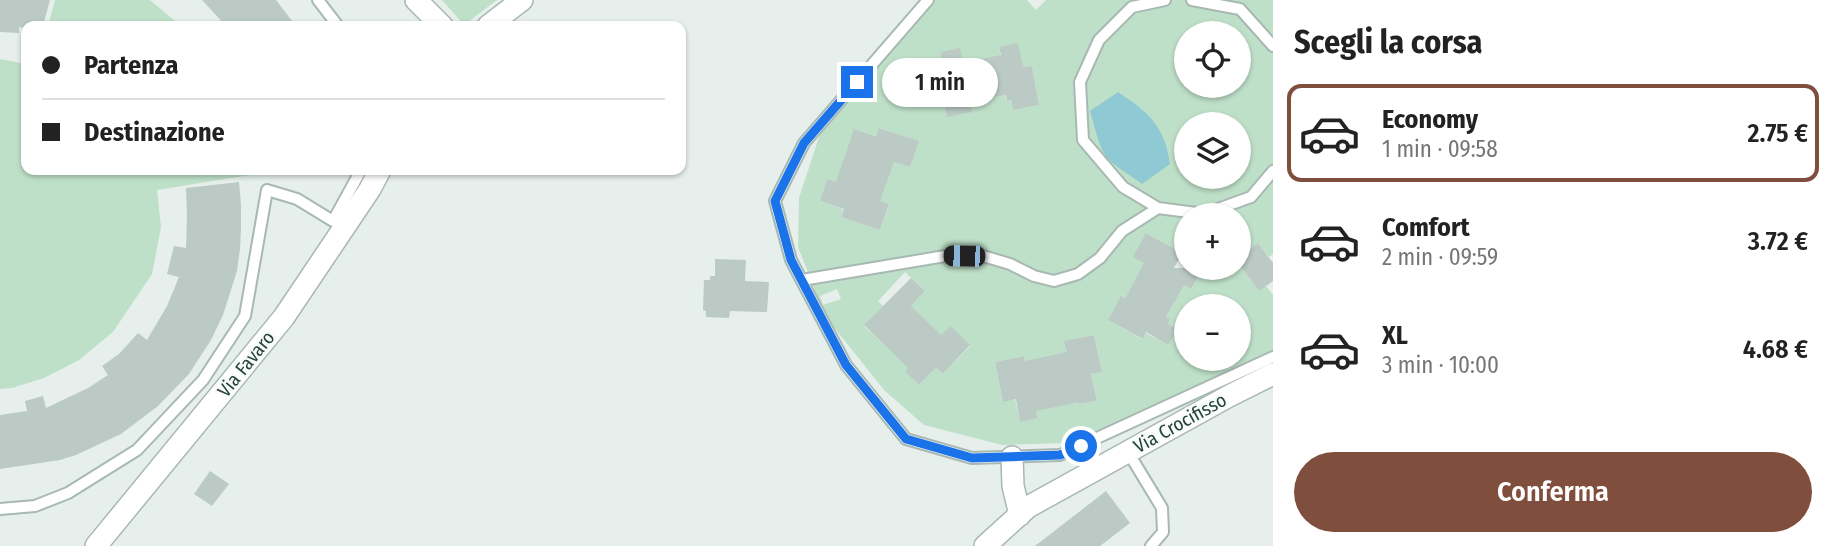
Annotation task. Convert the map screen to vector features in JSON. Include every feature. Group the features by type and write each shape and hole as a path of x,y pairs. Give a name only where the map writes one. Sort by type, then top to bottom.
{"street":[{"path":"416,0 437,21"},
{"path":"495,21 522,0"},
{"name":"Via Favaro","path":"96,546 284,317 377,175"},
{"name":"Via Crocifisso","path":"985,546 1028,507 1273,374"},
{"path":"1012,457 1013,486 1020,515"}],"lane":[{"path":"318,0 334,21"},
{"path":"928,0 804,143 775,201 791,260 846,365 906,439 972,458 1060,455 1273,356"},
{"path":"1165,0 1132,7 1099,40 1080,82 1083,140 1123,187 1158,208 1203,214 1251,197 1273,171"},
{"path":"1192,0 1240,9 1273,46"},
{"path":"0,509 35,506 68,493 137,450 203,380 245,316 267,190 297,199 333,220 358,175"},
{"path":"802,280 945,256 983,256 1054,281 1078,274 1100,258 1122,231 1158,208"},
{"path":"1128,452 1163,508 1163,532 1151,546"}],"green space":[{"path":"55,0 150,0 175,21 49,21"},
{"path":"442,0 497,0 469,21 460,21"},
{"path":"934,0 1027,0 1036,10 1046,0 1273,0 1273,254 1269,257 1258,243 1251,249 1251,203 1174,203 1174,249 1146,233 1144,263 1131,302 1121,297 1108,320 1142,339 1146,333 1168,345 1174,334 1174,371 1229,371 1108,429 1065,443 1002,445 924,425 884,390 825,316 798,247 799,198 821,131","holes":["999,47 1023,67 1032,66 1039,105 1013,110 1011,100 1007,101 1005,95 970,101 945,77 940,52 963,63 982,59 1002,63","880,128 918,141 910,167 894,162 870,198 889,205 880,230 841,217 843,209 820,201 827,180 839,183 876,137","905,272 925,291 911,306 939,338 951,326 970,346 943,374 936,368 919,385 905,372 912,364 893,353 864,326 883,306 878,301","837,289 841,299 823,305 820,296","1094,335 1102,372 1091,374 1097,401 1079,404 1077,394 1034,402 1038,418 1020,421 1015,399 1003,402 995,362 1024,356 1027,366 1067,352 1065,341"]},
{"path":"0,59 21,63 21,175 250,175 157,190 161,227 152,274 113,332 79,360 44,378 0,389"},
{"path":"1196,280 1251,280 1259,291 1266,286 1273,295 1273,350 1251,361 1251,294 1174,294 1174,303 1167,298 1180,283 1191,289"},
{"path":"1174,303 1174,327 1168,324 1170,319 1166,317"}],"water":[{"path":"1118,92 1153,121 1168,151 1170,164 1142,184 1105,155 1090,111"}],"building":[{"path":"0,0 50,0 44,21 21,21 19,33 0,32"},
{"path":"202,0 276,0 292,21 221,21"},
{"path":"1018,43 1023,67 1032,66 1039,105 1013,110 1011,100 1007,101 1006,95 970,101 972,112 947,117 939,78 945,77 940,52 960,48 963,63 1001,55 999,47"},
{"path":"879,128 919,141 910,167 894,162 880,201 889,204 880,230 841,217 844,209 820,201 827,179 836,182 854,129 876,137"},
{"path":"239,182 241,229 237,271 223,315 189,374 158,406 121,434 60,460 0,469 0,415 27,411 25,401 43,396 46,408 88,388 108,375 102,366 119,354 138,333 147,340 167,306 179,277 167,274 174,246 186,248 186,188"},
{"path":"1146,233 1174,249 1174,280 1196,280 1191,289 1184,285 1179,294 1174,294 1174,303 1166,317 1170,319 1168,324 1174,327 1174,335 1168,345 1146,332 1143,339 1108,320 1121,296 1125,299 1144,263 1133,257"},
{"path":"1258,243 1273,263 1273,281 1259,291 1251,280 1251,249"},
{"path":"715,259 746,260 745,281 769,282 767,312 730,311 729,318 706,317 706,311 703,310 704,280 715,276"},
{"path":"911,278 925,291 911,306 941,335 951,326 970,345 943,374 936,368 919,385 905,372 908,368 864,325"},
{"path":"1094,335 1102,372 1091,374 1097,401 1036,411 1038,418 1020,422 1016,399 1003,402 995,362 1024,356 1025,361 1067,352 1064,341"},
{"path":"210,471 229,484 212,506 194,494"},
{"path":"1106,491 1130,523 1100,546 1035,546"}],"route":[{"path":"857,82 804,143 775,201 791,260 846,365 906,439 972,458 1060,455 1081,446"}]}
